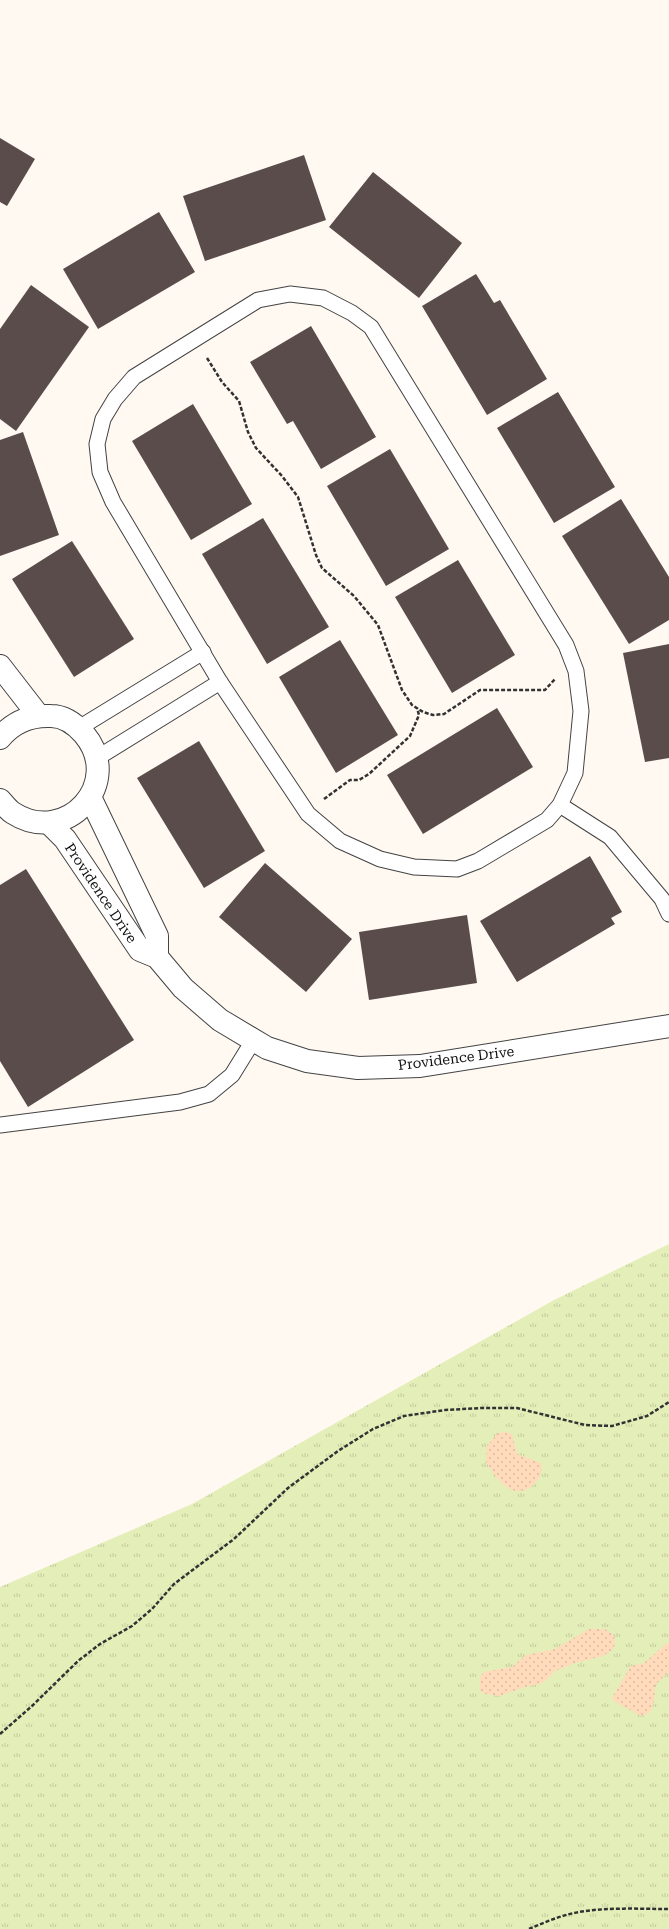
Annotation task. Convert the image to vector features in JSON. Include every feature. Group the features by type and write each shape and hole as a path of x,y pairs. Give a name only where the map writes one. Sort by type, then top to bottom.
{"street":[{"path":"0,666 38,715"},
{"path":"0,738 7,729 17,722 38,715 55,716 79,728 89,740 97,758 98,768 96,785 90,797 80,810 63,820 49,823 34,822 4,810"},
{"name":"Providence Drive","path":"90,797 157,936 157,957"},
{"name":"Providence Drive","path":"49,823 65,839 140,950 157,957 183,988 220,1020 253,1041 268,1048 307,1061 358,1068 420,1066 669,1026"}],"lane":[{"path":"290,294 323,298 352,313 371,327 566,645 576,671 581,711 575,773 560,804 547,820 478,861 457,869 414,867 380,858 340,841 308,814 220,682 203,652 113,502 100,472 97,444 103,419 115,399 134,377 258,300 290,294"},
{"path":"79,728 203,652"},
{"path":"97,758 220,682"},
{"path":"560,804 610,836 662,899 669,914"},
{"path":"0,1125 180,1102 209,1094 232,1076 253,1041"}],"path":[{"path":"195,339 222,382 239,401 248,432 256,448 282,476 298,497 313,548 322,568 354,596 378,625 402,690 412,705 433,715 444,714 480,690 545,690 556,678 576,671"},
{"path":"308,814 340,786 350,780 359,780 369,774 410,736 419,715 417,708"},
{"path":"0,1734 32,1706 78,1661 100,1644 132,1626 152,1609 174,1584 234,1539 288,1488 338,1451 373,1429 404,1416 445,1410 482,1408 517,1408 585,1425 612,1426 647,1416 669,1402"},
{"path":"529,1929 547,1921 579,1912 599,1910 669,1909"}],"green space":[{"path":"669,1244 669,1929 0,1929 0,1587 192,1504 554,1300"}],"sand":[{"path":"505,1432 512,1434 517,1454 541,1463 542,1469 538,1480 529,1488 524,1490 518,1491 508,1488 494,1474 486,1462 487,1446 498,1433"},
{"path":"589,1629 605,1629 614,1635 615,1645 611,1651 603,1656 575,1663 555,1671 540,1684 525,1687 500,1696 485,1694 480,1691 480,1677 484,1672 512,1667 526,1655 555,1649"},
{"path":"667,1643 669,1643 669,1672 655,1685 653,1704 649,1712 646,1715 641,1716 614,1701 612,1698 631,1666 644,1663"}],"building":[{"path":"0,138 35,159 7,206 0,202"},
{"path":"304,155 326,220 205,261 183,196"},
{"path":"373,172 462,243 419,298 329,227"},
{"path":"159,212 195,272 98,329 63,269"},
{"path":"476,274 494,303 500,300 547,379 487,415 422,306"},
{"path":"31,285 89,327 16,431 0,419 0,329"},
{"path":"311,326 376,437 321,469 293,421 287,424 250,362"},
{"path":"558,392 615,487 554,523 497,428"},
{"path":"193,404 252,504 191,540 132,441"},
{"path":"23,432 59,535 0,556 0,440"},
{"path":"390,449 449,549 386,586 327,486"},
{"path":"621,499 669,577 669,620 629,644 562,536"},
{"path":"263,518 329,627 267,664 202,554"},
{"path":"72,541 134,639 74,677 12,579"},
{"path":"458,560 515,655 452,693 395,597"},
{"path":"340,640 398,735 336,773 279,677"},
{"path":"669,644 669,758 645,762 623,653"},
{"path":"497,708 533,767 423,834 387,775"},
{"path":"199,741 265,851 204,888 137,778"},
{"path":"590,856 622,912 611,918 615,924 517,982 480,921"},
{"path":"265,863 352,939 306,992 219,917"},
{"path":"26,869 134,1040 28,1107 0,1061 0,885"},
{"path":"467,915 477,983 369,1000 359,932"}]}
